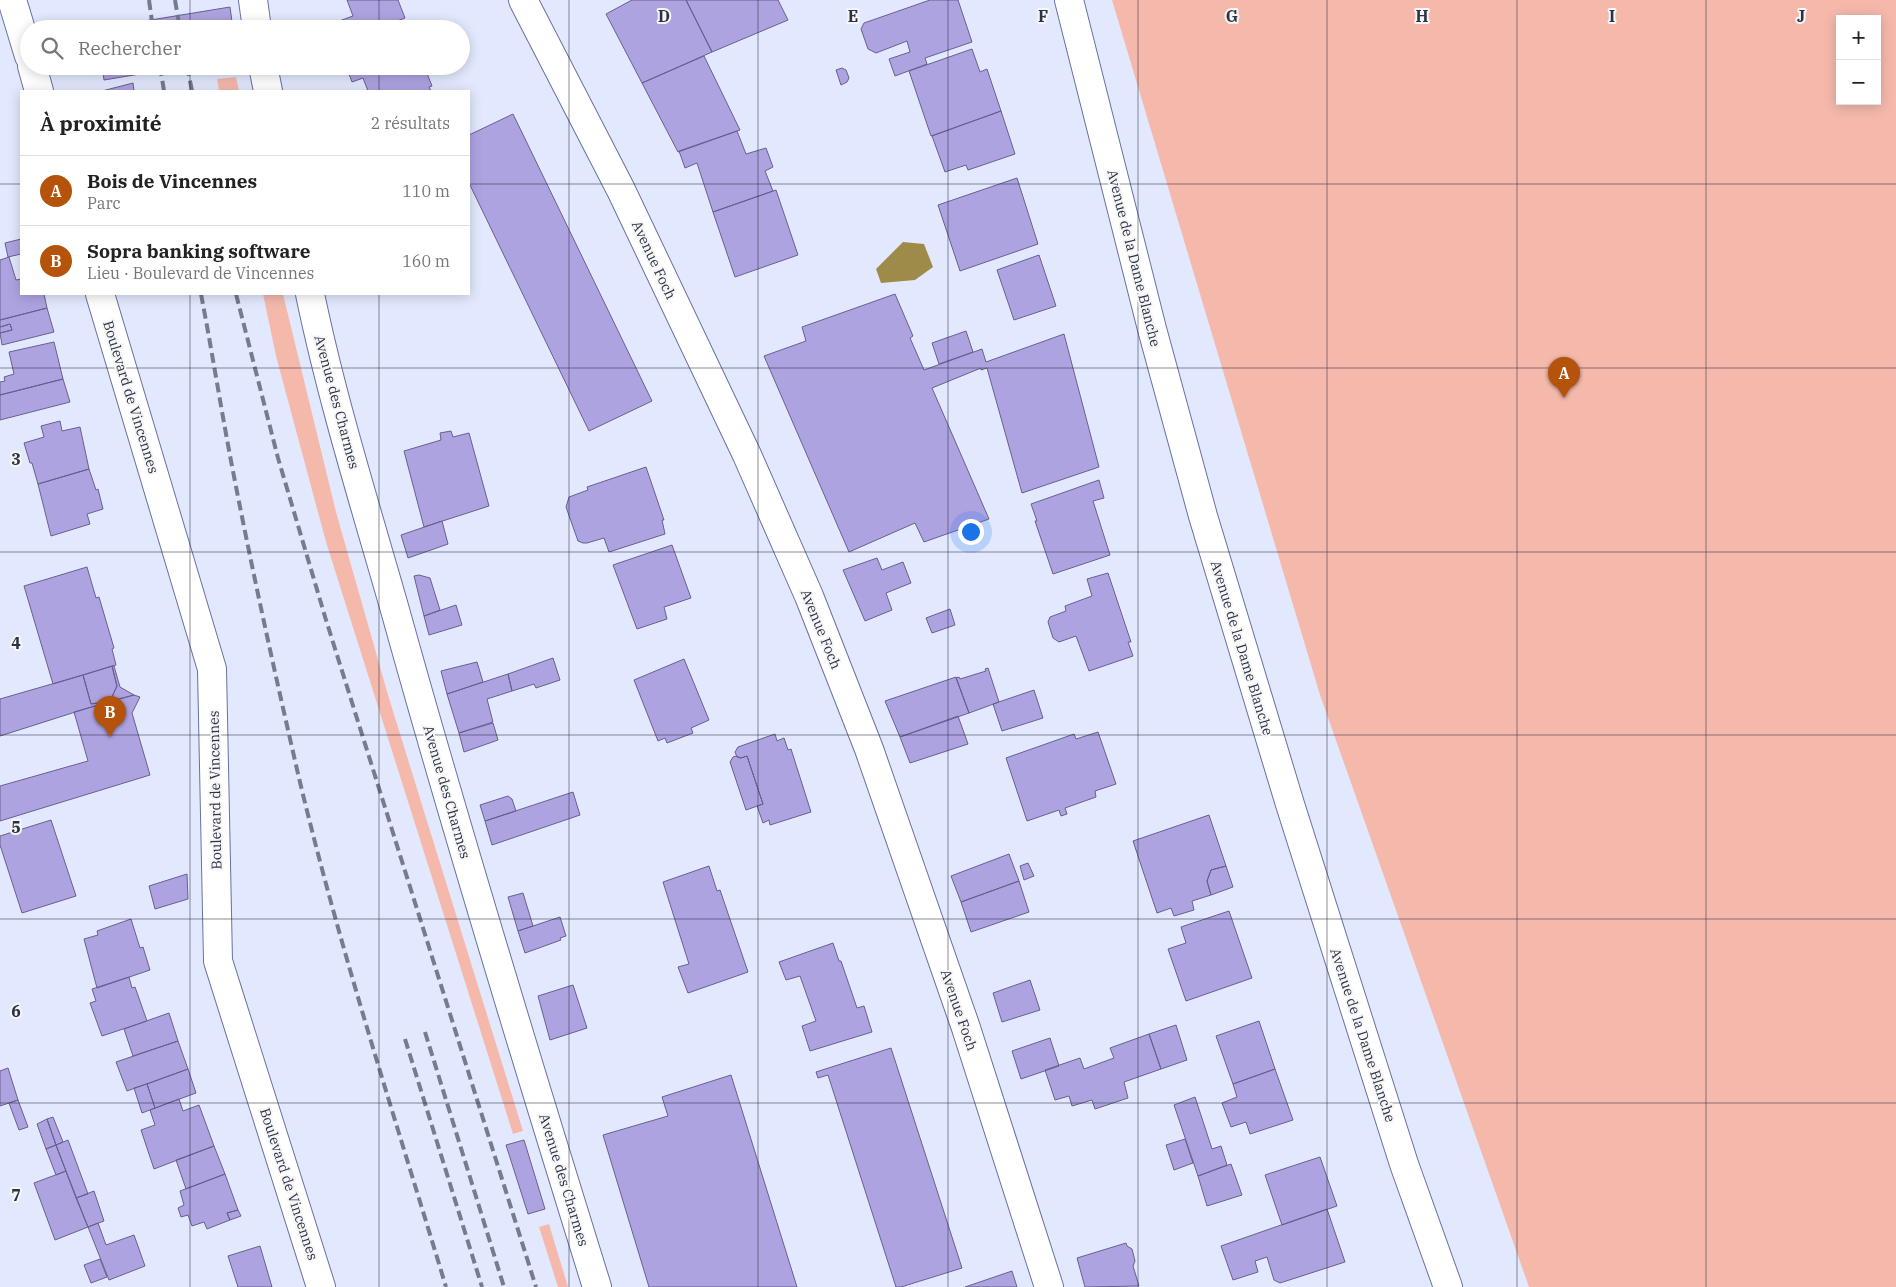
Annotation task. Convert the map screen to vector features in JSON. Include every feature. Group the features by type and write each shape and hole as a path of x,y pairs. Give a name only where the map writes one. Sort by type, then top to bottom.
{"street":[{"path":"12,0 20,26"},
{"path":"253,0 256,20"},
{"name":"Avenue Foch","path":"523,0 629,208 747,455 809,596 868,749 966,1028 1049,1287"},
{"name":"Avenue de la Dame Blanche","path":"1069,0 1072,19 1152,329 1203,516 1306,857 1404,1164 1448,1287"},
{"path":"35,75 39,90"},
{"path":"265,75 268,90"},
{"name":"Boulevard de Vincennes","path":"100,295 212,669 218,962 321,1287"},
{"name":"Avenue des Charmes","path":"310,295 342,421 427,726 499,970 597,1287"}],"shaded area":[{"path":"1112,0 1896,0 1896,1287 1529,1287 1320,695"},
{"path":"236,77 239,90 219,90 217,79"},
{"path":"903,242 924,244 933,267 915,280 881,283 876,269"},
{"path":"263,295 283,295 336,512 388,695 523,1131 513,1134 326,542 276,356"},
{"path":"549,1224 568,1287 558,1287 539,1227"}],"building":[{"path":"347,0 398,0 405,18 400,20 342,20 353,16"},
{"path":"632,0 686,0 712,52 642,83 606,14"},
{"path":"686,0 778,0 788,20 712,52"},
{"path":"930,0 958,0 972,42 925,58 927,64 895,76 889,59 910,52 907,41 876,53 868,49 861,29 864,23"},
{"path":"230,7 232,20 151,20"},
{"path":"972,49 980,72 987,69 1001,111 931,136 909,71"},
{"path":"704,56 740,130 678,152 642,83"},
{"path":"842,68 846,70 849,78 847,82 841,85 836,70"},
{"path":"103,75 134,75 104,80"},
{"path":"349,75 428,75 432,86 429,87 430,90 368,90 363,78 352,82"},
{"path":"133,83 134,90 106,90"},
{"path":"1001,111 1015,154 968,170 966,165 945,172 932,136"},
{"path":"513,114 652,401 589,431 470,185 470,135"},
{"path":"737,131 746,154 766,148 773,167 765,171 773,191 713,212 697,163 685,168 679,151"},
{"path":"1017,178 1038,244 960,271 938,205"},
{"path":"776,190 798,255 735,277 713,212"},
{"path":"20,239 20,254 8,257 5,243"},
{"path":"1039,255 1056,306 1014,320 997,270"},
{"path":"9,257 16,280 20,279 20,295 44,295 47,308 0,320 0,260"},
{"path":"895,294 913,336 910,338 924,370 982,349 986,362 1064,334 1099,467 1022,493 987,368 981,370 981,368 932,388 989,519 924,542 915,523 849,552 764,356 806,341 802,327"},
{"path":"47,308 54,332 2,345 0,333 12,330 10,324 0,327 0,320"},
{"path":"10,324 12,330 0,333 0,327"},
{"path":"966,331 973,352 939,364 932,343"},
{"path":"54,342 63,379 0,395 0,382 5,381 4,377 14,374 9,352"},
{"path":"63,379 70,402 0,420 0,395"},
{"path":"60,421 62,431 80,427 89,469 38,484 24,443 44,437 41,426"},
{"path":"451,431 453,437 469,433 489,506 424,527 404,451 441,440 440,433"},
{"path":"646,467 664,520 662,520 665,534 609,552 604,538 587,543 578,541 566,507 569,497 588,490 587,487"},
{"path":"89,469 96,490 98,489 103,509 87,514 90,524 51,536 38,484"},
{"path":"1099,480 1104,498 1093,501 1110,555 1053,574 1031,504"},
{"path":"442,521 448,544 408,558 401,535"},
{"path":"672,545 691,598 664,607 667,619 637,629 613,565"},
{"path":"877,558 882,570 903,562 911,583 886,593 892,610 865,621 843,570"},
{"path":"87,567 96,598 99,597 114,648 112,649 116,665 53,684 24,586"},
{"path":"1108,573 1131,642 1128,642 1133,656 1089,671 1076,636 1059,642 1053,638 1048,622 1050,617 1066,611 1065,606 1092,596 1087,579"},
{"path":"419,575 430,578 440,610 424,616 414,576"},
{"path":"456,605 462,625 429,635 424,616"},
{"path":"950,609 955,625 932,633 926,618"},
{"path":"553,658 560,680 536,688 534,684 512,691 508,674"},
{"path":"684,659 709,720 691,728 693,733 667,743 665,738 658,741 634,680"},
{"path":"477,662 483,682 447,694 441,671"},
{"path":"112,666 117,686 110,701 91,704 83,675"},
{"path":"112,666 114,666 120,687 134,695 110,701 117,686"},
{"path":"988,668 999,702 969,713 956,678 959,677 960,679 986,671 985,669"},
{"path":"508,674 512,691 487,699 493,722 459,733 447,694"},
{"path":"83,675 91,704 110,701 0,736 0,699"},
{"path":"956,677 969,713 900,737 885,701"},
{"path":"1034,690 1043,718 1002,731 993,704"},
{"path":"134,695 140,697 132,713 150,775 0,821 0,786 88,761 74,712"},
{"path":"958,716 968,744 910,763 900,737"},
{"path":"493,723 498,740 464,752 459,733"},
{"path":"1098,732 1116,784 1095,791 1096,797 1065,808 1067,814 1061,816 1059,810 1027,821 1006,758 1074,734 1076,739"},
{"path":"775,734 777,741 784,738 788,750 791,749 811,812 770,825 769,820 763,823 757,806 763,804 747,756 737,757 735,752 738,747"},
{"path":"736,756 741,758 747,756 763,804 746,810 730,762"},
{"path":"573,792 580,815 492,845 485,821"},
{"path":"508,796 512,799 516,811 485,821 480,805"},
{"path":"1209,815 1226,866 1211,870 1207,881 1211,895 1192,901 1194,910 1174,916 1171,908 1157,913 1133,841"},
{"path":"51,820 76,896 22,913 0,845 0,836"},
{"path":"1009,854 1019,881 961,902 951,876"},
{"path":"1028,863 1034,876 1024,880 1020,866"},
{"path":"709,866 717,891 720,890 748,972 688,993 678,967 689,964 663,882"},
{"path":"1226,866 1233,887 1211,895 1207,881 1211,870"},
{"path":"187,874 188,899 155,909 149,886"},
{"path":"1019,881 1029,912 971,932 961,902"},
{"path":"523,893 533,926 518,931 508,897"},
{"path":"1229,911 1252,978 1186,1001 1168,949 1186,943 1181,927"},
{"path":"560,917 566,936 560,938 561,940 525,953 518,931"},
{"path":"131,919 140,948 143,947 150,970 97,988 84,939 98,935 97,931"},
{"path":"833,943 857,1008 864,1006 872,1032 810,1051 802,1026 816,1021 800,976 786,980 779,962"},
{"path":"129,977 132,988 135,987 147,1021 102,1036 90,1003 96,1001 92,989"},
{"path":"1030,980 1040,1010 1002,1022 993,993"},
{"path":"573,985 587,1028 550,1040 538,996"},
{"path":"169,1013 178,1041 133,1056 124,1029"},
{"path":"1259,1021 1275,1069 1233,1084 1216,1036"},
{"path":"1176,1025 1187,1060 1161,1069 1149,1034"},
{"path":"1149,1034 1161,1069 1124,1082 1128,1098 1095,1109 1092,1100 1072,1106 1069,1096 1055,1100 1045,1070 1080,1058 1084,1069 1114,1058 1110,1048"},
{"path":"1050,1038 1059,1066 1021,1079 1012,1051"},
{"path":"178,1041 188,1069 127,1091 116,1062"},
{"path":"891,1048 962,1268 901,1287 896,1287 828,1075 818,1078 816,1072"},
{"path":"8,1068 18,1100 0,1106 0,1071"},
{"path":"188,1069 196,1093 155,1108 147,1084"},
{"path":"1275,1069 1293,1120 1250,1134 1246,1122 1231,1127 1222,1103 1237,1097 1233,1084"},
{"path":"731,1075 797,1287 649,1287 603,1135 668,1116 662,1097"},
{"path":"147,1084 155,1108 142,1113 134,1088"},
{"path":"1195,1097 1212,1149 1221,1146 1227,1165 1198,1176 1174,1105"},
{"path":"179,1099 183,1111 199,1105 214,1146 154,1169 141,1130 155,1125 150,1110"},
{"path":"18,1100 28,1127 19,1130 9,1103"},
{"path":"53,1117 63,1142 56,1145 47,1119"},
{"path":"47,1119 56,1145 46,1149 37,1124"},
{"path":"1185,1139 1193,1163 1174,1170 1166,1145"},
{"path":"68,1140 88,1194 76,1198 56,1145"},
{"path":"524,1140 545,1209 528,1214 506,1145"},
{"path":"56,1145 66,1171 56,1175 46,1149"},
{"path":"214,1146 225,1174 186,1189 176,1160"},
{"path":"1320,1157 1337,1206 1282,1225 1265,1175"},
{"path":"1231,1164 1242,1195 1207,1206 1198,1176"},
{"path":"66,1171 88,1227 55,1240 34,1183"},
{"path":"225,1174 238,1210 227,1213 230,1220 207,1229 204,1222 192,1226 188,1215 181,1217 178,1208 184,1205 180,1191"},
{"path":"94,1191 104,1221 88,1227 76,1198"},
{"path":"1327,1209 1345,1262 1280,1283 1274,1280 1267,1257 1255,1261 1258,1272 1233,1280 1221,1246"},
{"path":"238,1210 241,1216 230,1220 227,1213"},
{"path":"98,1223 106,1245 134,1235 145,1266 109,1280 88,1227"},
{"path":"1126,1243 1132,1249 1135,1261 1133,1266 1139,1286 1085,1287 1077,1258"},
{"path":"260,1246 272,1287 238,1287 228,1256"},
{"path":"100,1259 107,1277 91,1283 84,1265"},
{"path":"1012,1271 1017,1287 965,1287"}],"railway":[{"path":"149,0 152,20"},
{"path":"175,0 178,20"},
{"path":"161,75 164,90"},
{"path":"189,75 192,90"},
{"path":"201,295 248,544 299,778 350,970 446,1287"},
{"path":"236,295 278,458 326,620 536,1287"},
{"path":"425,1032 504,1287"},
{"path":"405,1039 482,1287"}],"place":[{"name":"Bois de Vincennes","path":"1564,398"},
{"name":"Sopra banking software","path":"110,737"}]}
